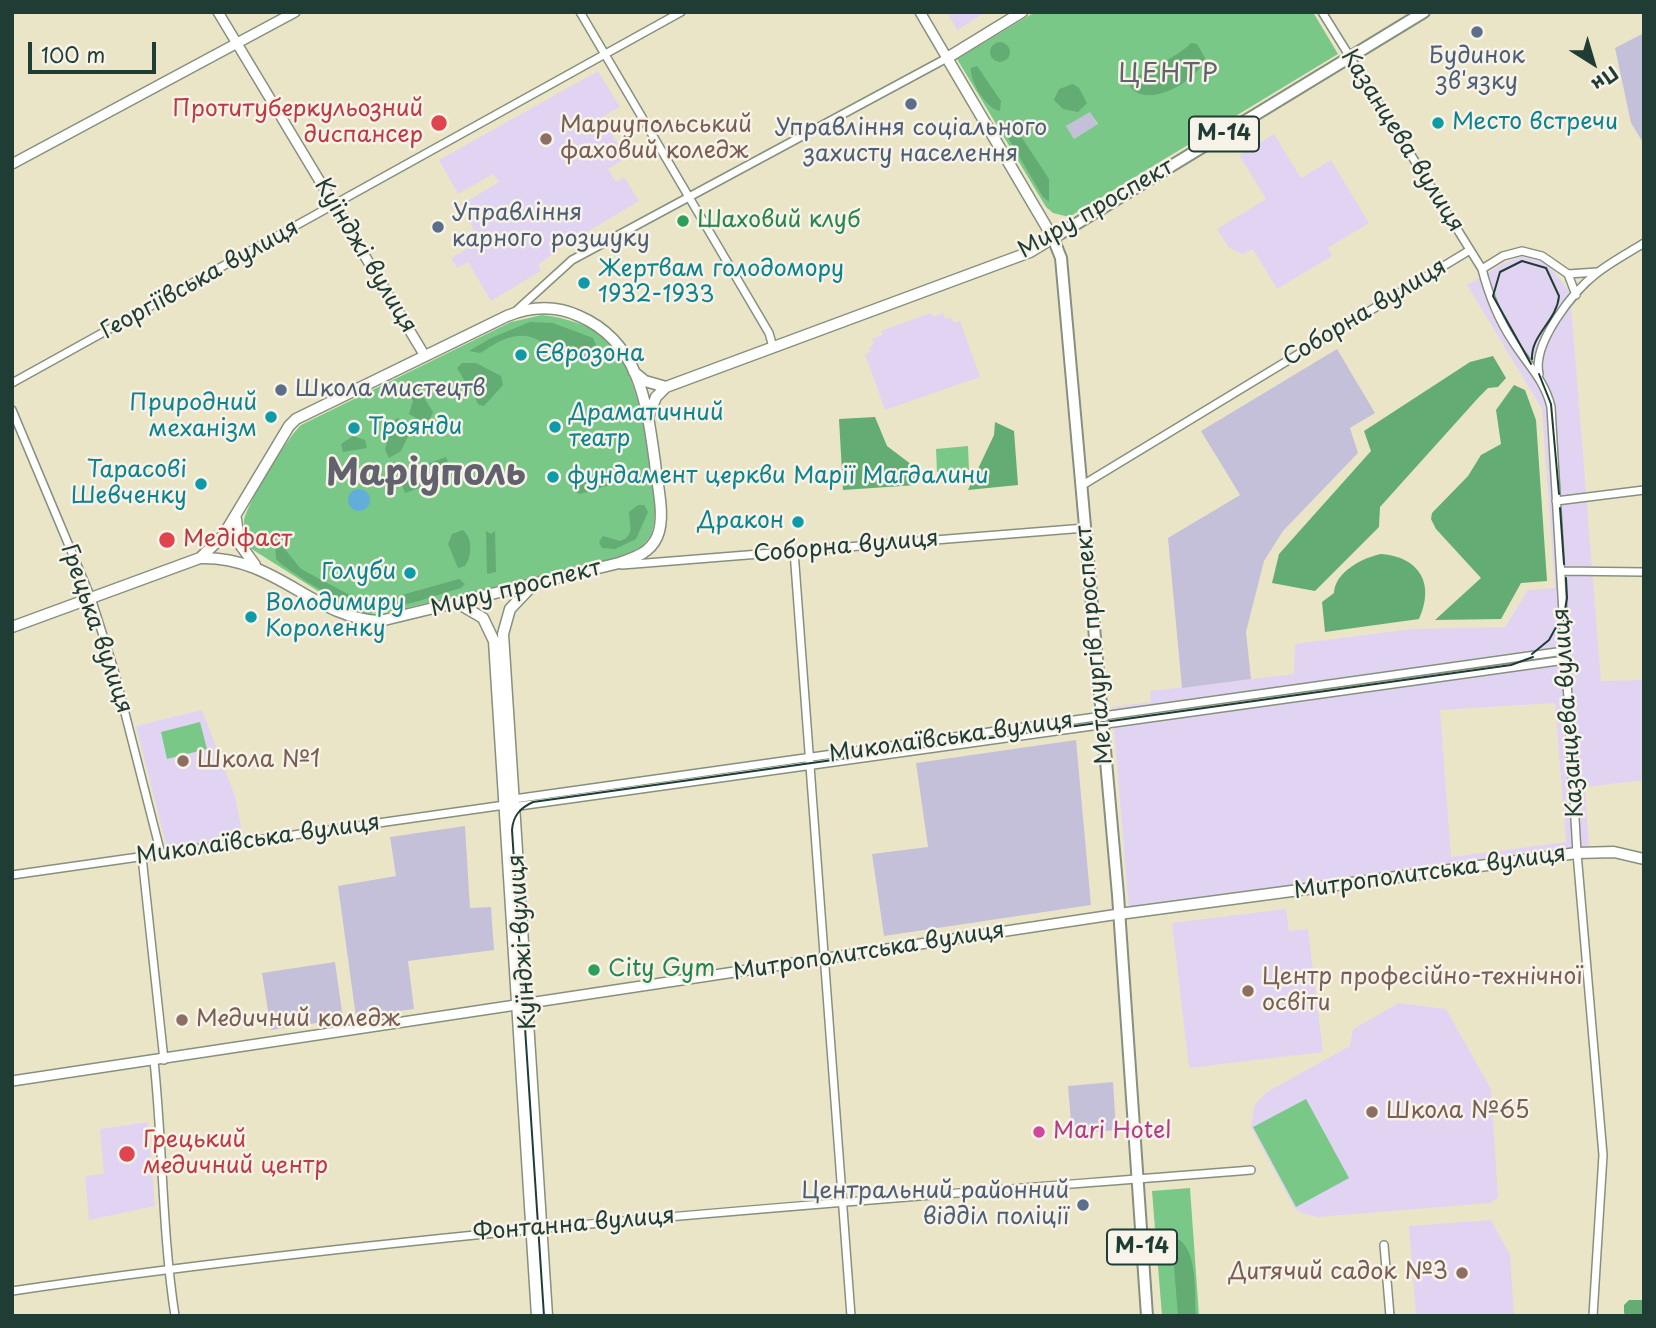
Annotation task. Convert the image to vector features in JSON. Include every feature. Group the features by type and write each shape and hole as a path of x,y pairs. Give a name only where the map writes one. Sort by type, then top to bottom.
{"highway":[{"name":"Миру проспект","path":"1053,238 1424,12"},
{"name":"Металургів проспект","path":"1053,238 1061,258 1119,914 1147,1316"}],"main road":[{"path":"947,58 1022,12"},
{"name":"Металургів проспект","path":"947,58 1053,238"},
{"name":"Миру проспект","path":"666,387 1030,252 1053,238"},
{"name":"Миру проспект","path":"12,627 200,558 218,543 289,426 296,419 508,316 541,307 563,310 582,317 615,338 633,372 649,419 659,500 659,533 647,551 608,566 393,620 355,619 258,567 230,559 200,558"},
{"path":"633,372 645,381 666,387 652,403 649,419"},
{"name":"Миру проспект","path":"238,513 236,528 239,543 258,567"},
{"name":"Куїнджі вулиця","path":"537,1316 536,1227 511,804 504,627 514,602 539,583"},
{"name":"Куїнджі вулиця","path":"459,604 479,614 493,635 511,804"},
{"name":"Митрополитська вулиця","path":"1119,914 1577,853 1614,852 1644,859"},
{"name":"Куїнджі вулиця","path":"536,1227 547,1316"}],"street":[{"name":"Куїнджі вулиця","path":"218,12 425,356"},
{"path":"12,164 295,12"},
{"path":"580,12 769,333 773,347"},
{"name":"Георгіївська вулиця","path":"12,383 681,12"},
{"name":"Металургів проспект","path":"920,12 947,58"},
{"name":"Казанцева вулиця","path":"1322,12 1482,269 1491,304 1532,362 1551,407 1577,853 1602,1149 1593,1316"},
{"path":"508,316 537,295 572,260 947,58"},
{"path":"1532,362 1552,326 1576,295 1598,272 1644,243"},
{"name":"Соборна вулиця","path":"1081,486 1470,250"},
{"path":"1482,269 1503,256 1522,251 1542,256 1568,274 1576,295"},
{"path":"1568,274 1598,272"},
{"name":"Грецька вулиця","path":"12,410 91,598 114,670 161,854"},
{"path":"1556,501 1644,490"},
{"name":"Соборна вулиця","path":"608,566 1085,528"},
{"path":"794,551 851,1316"},
{"path":"1561,570 1644,572"},
{"name":"Миколаївська вулиця","path":"1222,704 1564,651"},
{"name":"Миколаївська вулиця","path":"12,875 1222,704 1564,660"},
{"path":"142,857 159,1061 168,1267 175,1316"},
{"name":"Митрополитська вулиця","path":"12,1081 159,1061 1119,914"},
{"name":"Фонтанна вулиця","path":"12,1291 168,1267 536,1227 1251,1170"},
{"path":"1384,1245 1390,1316"}],"shaded area":[{"path":"947,12 986,12 957,30"},
{"path":"1644,33 1644,144 1631,123 1615,48"},
{"path":"598,71 620,107 602,117 626,158 608,169 616,182 624,177 639,201 560,248 538,265 541,271 491,301 468,262 457,268 451,258 480,241 460,205 499,182 493,174 458,194 439,160"},
{"path":"1090,111 1098,125 1074,139 1066,126"},
{"path":"1274,134 1301,178 1331,160 1369,223 1328,248 1332,256 1277,289 1253,249 1243,254 1229,248 1217,229 1266,199 1239,155"},
{"path":"1522,256 1531,257 1549,265 1570,292 1601,681 1644,680 1644,780 1585,787 1589,848 1129,908 1112,707 1151,702 1150,691 1294,674 1295,644 1411,629 1505,627 1528,590 1555,588 1542,409 1467,285 1504,263","holes":["1555,703 1566,842 1451,857 1440,710"]},
{"path":"931,313 933,317 943,313 945,319 951,317 954,323 960,321 980,377 885,410 865,354 871,352 869,347 874,344 872,339 883,335 881,331"},
{"path":"1337,349 1375,413 1350,428 1358,453 1283,531 1264,561 1246,632 1251,679 1182,688 1168,538 1240,495 1201,431"},
{"name":"Школа №1","path":"202,710 235,796 243,838 167,848 136,726"},
{"path":"1076,740 1091,905 884,936 872,854 928,847 916,763"},
{"path":"465,826 470,908 491,907 494,950 408,961 414,1009 356,1017 338,886 396,876 390,837"},
{"name":"Центр професійно-технічної освіти","path":"1286,909 1289,931 1308,929 1323,1052 1189,1068 1172,923"},
{"path":"335,962 343,1019 271,1030 262,973"},
{"name":"Школа №65","path":"1399,1003 1446,1009 1491,1089 1498,1198 1490,1203 1317,1217 1302,1213 1295,1209 1251,1127 1255,1104 1267,1092 1350,1046 1353,1029"},
{"path":"1113,1082 1116,1130 1072,1134 1068,1086"},
{"name":"Грецький медичний центр","path":"148,1122 155,1206 89,1220 85,1176 104,1174 100,1129"},
{"name":"Дитячий садок №3","path":"1491,1220 1510,1255 1514,1316 1416,1316 1409,1226"}],"green space":[{"path":"1035,12 1313,12 1338,54 1069,217 1053,213 1046,207 957,59","holes":["1090,112 1098,124 1074,139 1066,126"]},
{"path":"1000,42 1007,45 1010,52 1007,59 1000,62 993,59 990,52 993,45"},
{"path":"1191,43 1197,44 1205,58 1201,66 1183,83 1171,90 1146,95 1135,92 1128,83 1131,79 1154,68"},
{"path":"977,66 1001,101 1000,111 990,106 976,87 971,68"},
{"path":"1073,84 1079,88 1087,103 1078,112 1063,109 1054,100 1059,89"},
{"path":"1011,121 1049,179 1049,202 1043,197 1003,129 1005,124"},
{"path":"542,315 576,322 600,333 618,352 629,373 646,430 655,490 652,532 643,545 619,557 389,612 366,614 345,608 250,548 244,532 247,512 268,471 301,425 511,322"},
{"path":"530,322 553,323 593,338 596,345 586,356 577,360 569,360 536,339 526,336 507,338 480,353 469,351 491,338"},
{"path":"1493,356 1506,378 1498,387 1488,388 1479,397 1380,507 1379,527 1315,591 1272,583 1279,554 1371,451 1364,431 1470,362"},
{"path":"462,363 476,363 501,376 503,385 484,406 479,405 457,368"},
{"path":"416,385 433,412 430,419 423,422 409,414 413,401 409,391"},
{"path":"1514,385 1525,390 1536,420 1547,581 1521,583 1501,619 1435,620 1481,578 1436,529 1431,519 1432,513 1468,476 1481,455 1501,444 1496,410"},
{"path":"875,417 887,446 916,468 917,485 843,490 839,419"},
{"path":"397,418 408,424 410,432 401,451 389,458 385,450 391,425"},
{"path":"995,422 1014,431 1018,485 968,490 994,435"},
{"path":"353,436 365,440 367,448 343,452 341,444"},
{"path":"968,446 969,470 937,472 936,449"},
{"path":"446,457 453,476 405,493 398,475"},
{"path":"604,473 613,478 610,485 580,494 574,491 572,486 580,479"},
{"path":"638,505 644,505 648,512 636,539 615,549 602,548 599,542 603,536 620,541 628,536 629,512"},
{"path":"463,530 469,538 470,553 465,566 458,568 448,544 452,534"},
{"path":"486,531 491,534 495,531 496,572 487,574"},
{"path":"279,542 301,569 361,601 391,598 459,579 465,584 461,588 404,605 380,608 359,606 324,591 281,564 276,559 275,545"},
{"path":"1381,554 1406,560 1421,574 1425,594 1419,619 1325,632 1322,602 1334,593 1344,572"},
{"path":"200,722 207,749 167,759 161,732"},
{"path":"1306,1099 1349,1178 1296,1207 1253,1127"},
{"path":"1190,1188 1199,1316 1162,1316 1152,1191"},
{"path":"1176,1238 1189,1252 1192,1262 1196,1316 1178,1316 1172,1242"},
{"path":"1629,1300 1644,1300 1644,1316 1627,1316 1624,1313 1624,1305"}],"water":[{"path":"359,489 367,492 370,500 367,508 359,511 351,508 348,500 351,492"}],"tram line":[{"path":"1531,364 1493,296 1500,272 1522,261 1546,268 1559,296 1554,313 1536,342 1532,359"},
{"path":"1539,374 1551,404 1559,494"},
{"path":"1560,508 1564,564"},
{"path":"1563,621 1567,598 1566,578"},
{"path":"1532,654 1549,640 1560,620"},
{"path":"544,1316 512,830 518,813 524,807 533,802 1511,665 1533,657"}],"place":[{"name":"Будинок зв'язку","path":"1477,32"},
{"name":"Управління соціального захисту населення","path":"911,104"},
{"name":"Протитуберкульозний диспансер","path":"439,123"},
{"name":"Место встречи","path":"1438,123"},
{"name":"Мариупольський фаховий коледж","path":"546,139"},
{"name":"Шаховий клуб","path":"683,221"},
{"name":"Управління карного розшуку","path":"438,227"},
{"name":"Жертвам голодомору 1932-1933","path":"584,283"},
{"name":"Єврозона","path":"521,355"},
{"name":"Школа мистецтв","path":"281,390"},
{"name":"Природний механізм","path":"271,417"},
{"name":"Драматичний театр","path":"555,427"},
{"name":"Троянди","path":"354,428"},
{"name":"фундамент церкви Марії Магдалини","path":"553,477"},
{"name":"Тарасові Шевченку","path":"201,484"},
{"name":"Дракон","path":"798,522"},
{"name":"Медіфаст","path":"167,540"},
{"name":"Голуби","path":"410,573"},
{"name":"Володимиру Короленку","path":"251,617"},
{"name":"Школа №1","path":"183,761"},
{"name":"City Gym","path":"594,970"},
{"name":"Центр професійно-технічної освіти","path":"1248,991"},
{"name":"Медичний коледж","path":"182,1020"},
{"name":"Школа №65","path":"1372,1112"},
{"name":"Mari Hotel","path":"1039,1132"},
{"name":"Грецький медичний центр","path":"127,1154"},
{"name":"Центральний районний відділ поліції","path":"1083,1205"},
{"name":"Дитячий садок №3","path":"1462,1273"}],"district":[{"name":"ЦЕНТР","path":"1169,75"},
{"name":"Маріуполь","path":"426,475"}]}
